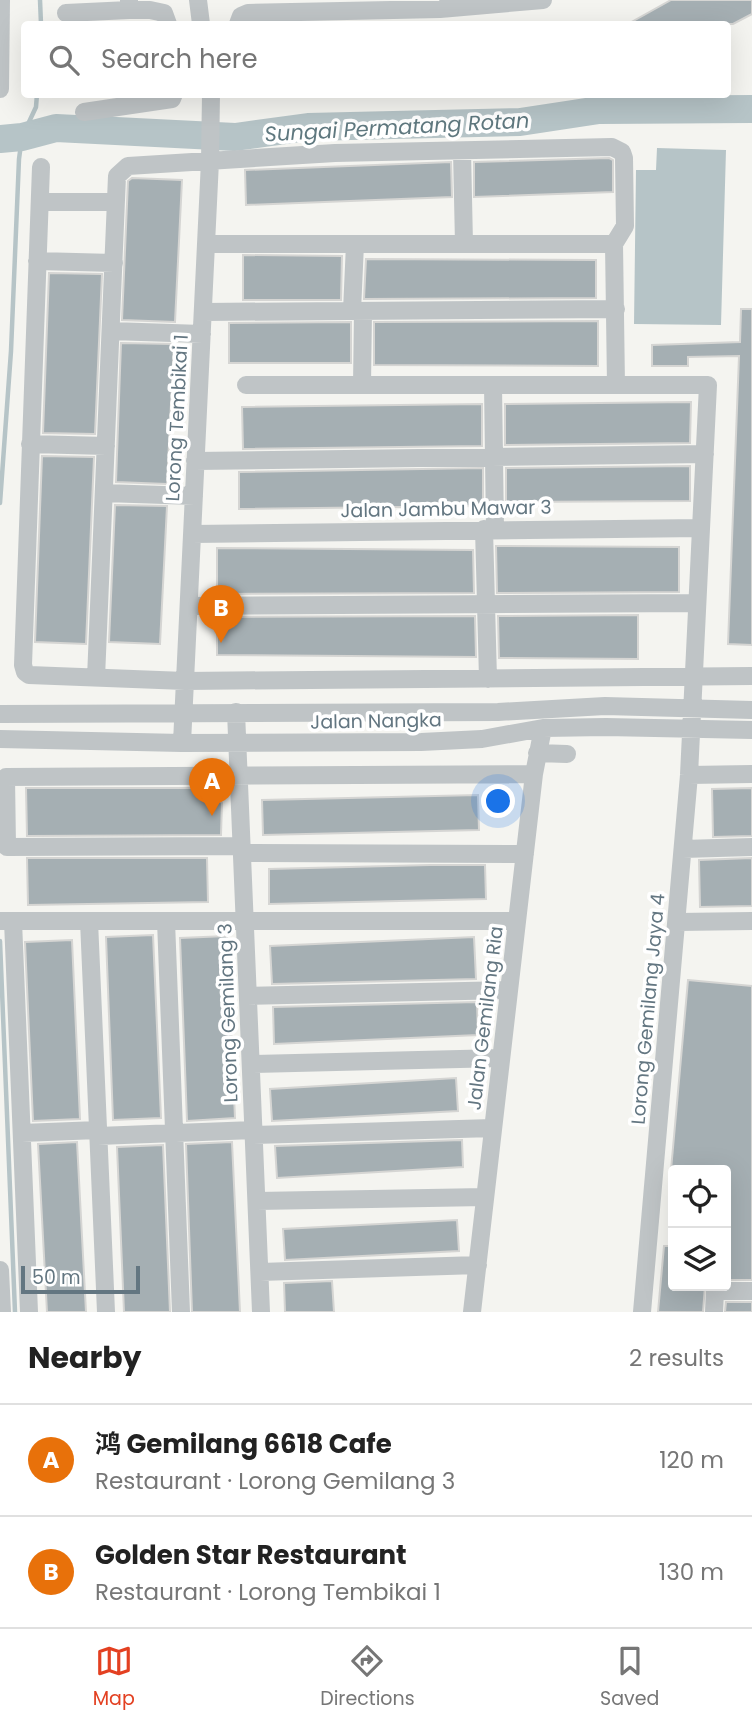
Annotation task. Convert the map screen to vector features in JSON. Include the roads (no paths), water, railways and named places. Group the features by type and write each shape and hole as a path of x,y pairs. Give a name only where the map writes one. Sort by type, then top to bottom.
{"street":[{"path":"0,89 1,0"},
{"path":"198,0 201,21"},
{"path":"240,21 248,13 543,0"},
{"path":"66,13 129,5 164,13 167,21"},
{"path":"84,112 172,98"},
{"name":"Lorong Tembikai 1","path":"182,743 211,98"},
{"path":"96,678 117,176 128,166 210,156 612,147 622,152 625,226 614,244 616,385 246,385"},
{"path":"463,151 464,244"},
{"path":"41,167 30,444 23,665 25,672 33,676 185,681 752,677"},
{"path":"40,202 116,202"},
{"path":"206,244 614,244"},
{"path":"355,244 362,385"},
{"path":"37,261 114,262"},
{"path":"203,312 616,309"},
{"path":"111,331 202,334"},
{"path":"488,679 486,604 494,456 493,385"},
{"name":"Lorong Gemilang Jaya 4","path":"616,385 708,385 690,775 642,1312"},
{"path":"30,444 106,446"},
{"path":"195,461 705,454"},
{"path":"104,493 194,496"},
{"name":"Jalan Jambu Mawar 3","path":"192,534 701,528"},
{"path":"188,606 698,603"},
{"name":"Jalan Nangka","path":"0,714 498,712 605,706 752,710"},
{"name":"Lorong Gemilang 3","path":"236,712 261,1312"},
{"name":"Jalan Nangka","path":"0,739 182,743 421,743 543,729 752,730"},
{"name":"Jalan Gemilang Ria","path":"472,1312 534,774 543,729"},
{"path":"537,753 567,754"},
{"path":"525,854 8,847 6,777 534,774"},
{"path":"690,775 752,774"},
{"path":"683,849 752,847"},
{"path":"29,1312 22,1133 6,921 517,921"},
{"path":"89,921 106,1312"},
{"path":"166,921 181,1312"},
{"path":"677,922 752,921"},
{"path":"248,996 509,990"},
{"path":"251,1064 501,1058"},
{"path":"22,1133 173,1134 494,1128"},
{"path":"257,1201 485,1197"},
{"path":"260,1272 478,1265"},
{"path":"0,1270 2,1312"},
{"path":"714,1312 715,1291 752,1291"}],"waterway":[{"path":"40,0 41,21"},
{"path":"0,503 11,351 19,159 22,137 36,107 37,98"},
{"name":"Sungai Permatang Rotan","path":"0,139 22,137 56,128 235,137 308,127 520,122 599,110 752,109"},
{"path":"0,941 15,1312"}],"place":[{"name":"Golden Star Restaurant","path":"221,643"},
{"name":"鸿 Gemilang 6618 Cafe","path":"212,816"}]}
